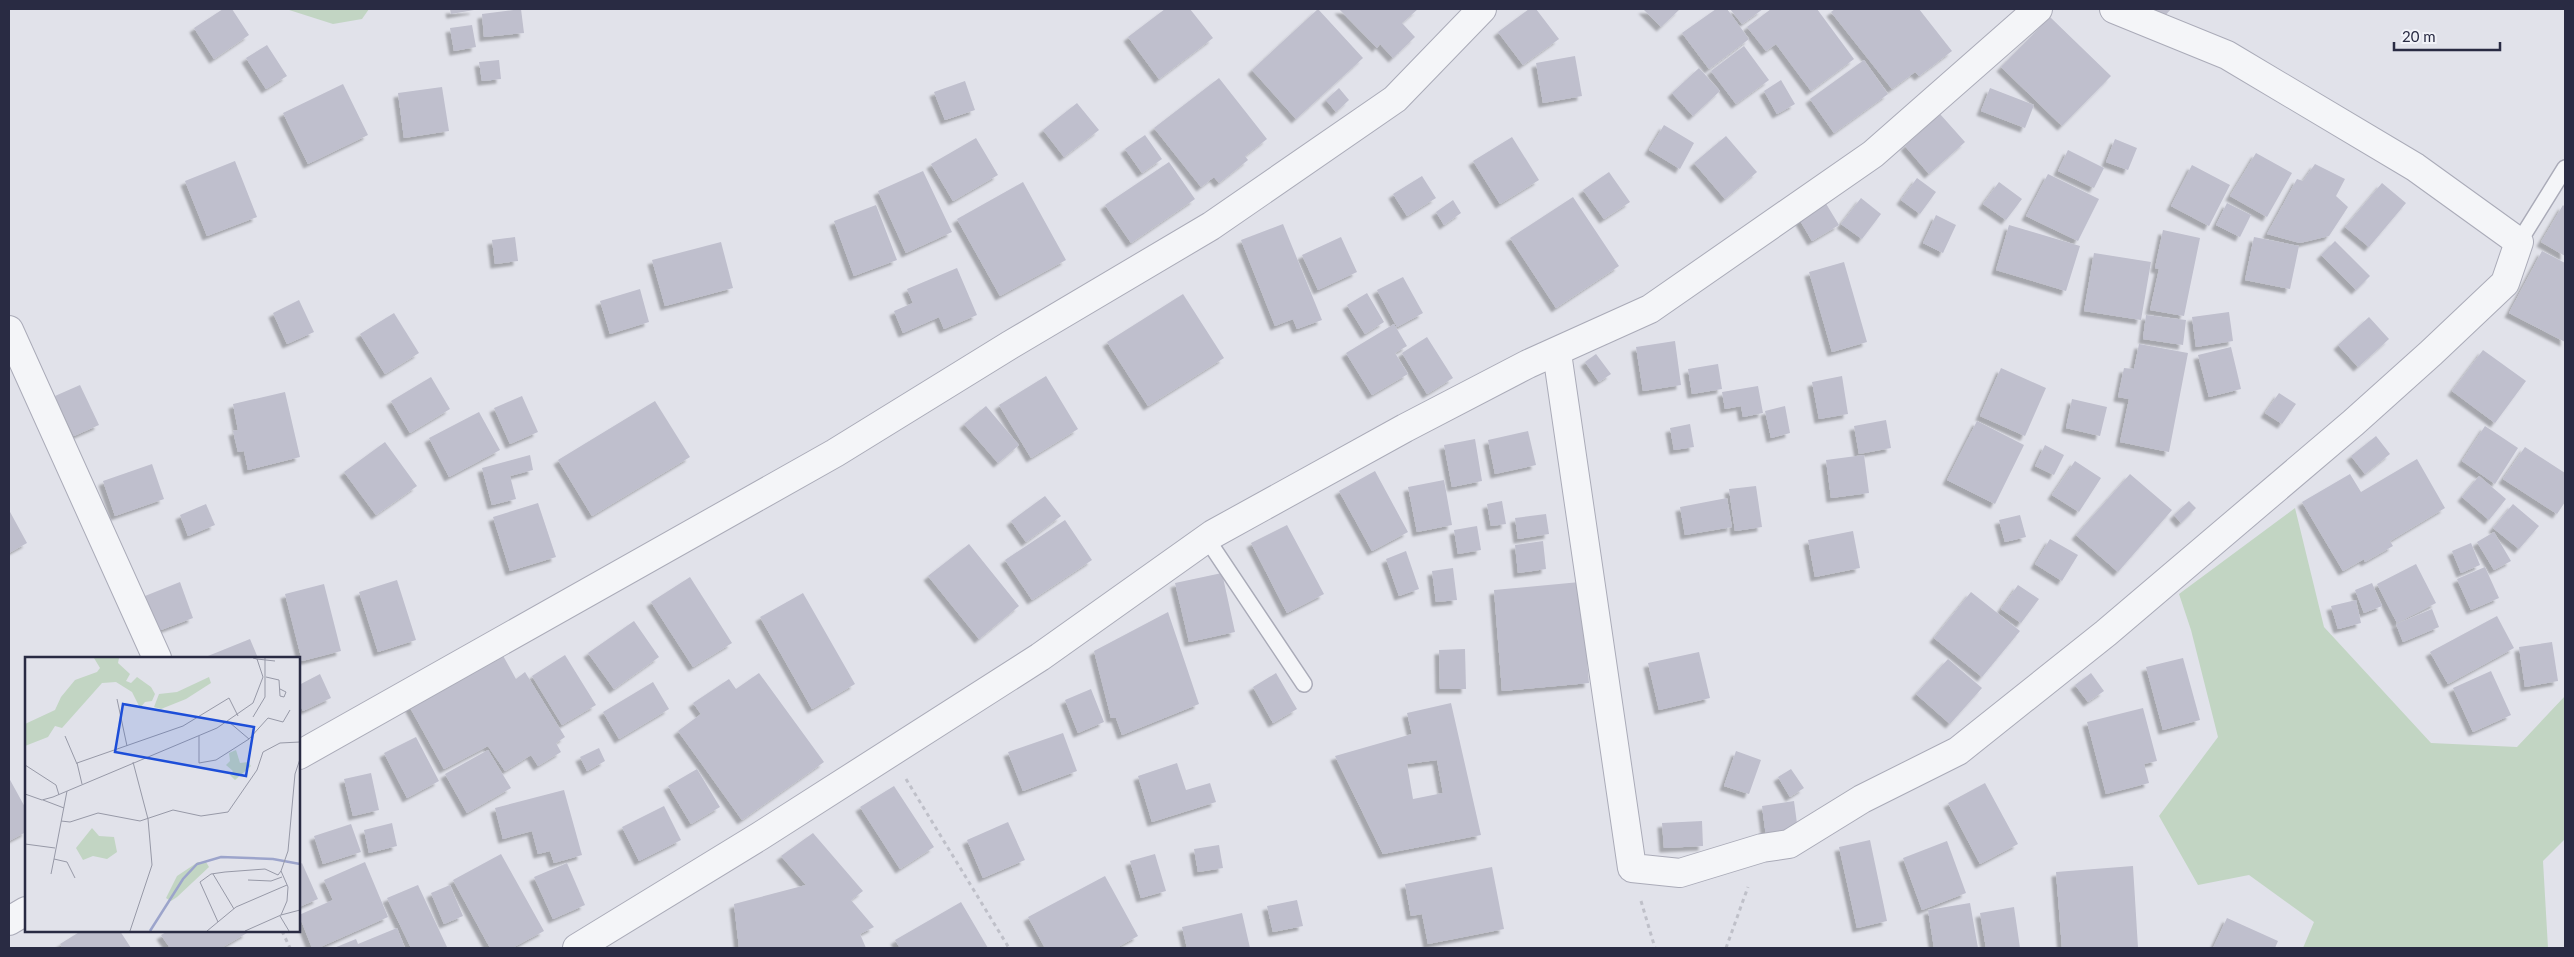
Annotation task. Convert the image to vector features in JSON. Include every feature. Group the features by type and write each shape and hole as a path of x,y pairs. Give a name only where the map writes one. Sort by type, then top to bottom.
{"street":[{"path":"300,754 835,453 1010,345 1211,226 1395,100 1482,9"},
{"path":"576,948 890,753 1040,656 1207,539 1405,428 1528,364 1557,353 1650,310 1865,159 2038,9"},
{"path":"1557,353 1632,868 1680,873 1762,848 1789,844 1862,799 1958,751 2106,633 2353,423 2438,347 2505,283 2519,242 2415,167 2227,55 2114,9"},
{"path":"9,330 157,657"},
{"path":"9,921 25,912"}],"lane":[{"path":"2519,242 2565,168"},
{"path":"1207,539 1304,684"}],"path":[{"path":"890,753 1009,948"},
{"path":"1726,948 1762,848"},
{"path":"1632,868 1655,948"},
{"path":"282,932 290,948"}],"green space":[{"path":"286,9 369,9 362,19 333,24"},
{"path":"2295,508 2324,627 2431,743 2517,747 2565,696 2565,839 2543,861 2548,948 2303,948 2314,922 2249,875 2198,885 2159,816 2218,737 2191,630 2179,594"}],"building":[{"path":"223,9 232,9 249,35 214,59 194,28"},
{"path":"450,9 474,9 474,10 451,14"},
{"path":"521,9 524,33 484,37 482,14"},
{"path":"1165,9 1190,9 1213,38 1159,79 1128,37"},
{"path":"1318,9 1363,58 1296,119 1252,70"},
{"path":"1339,9 1418,9 1402,23 1415,37 1393,58 1380,44 1377,48"},
{"path":"1529,9 1536,9 1559,39 1523,65 1498,32"},
{"path":"1643,9 1680,9 1661,27"},
{"path":"1716,9 1727,9 1749,39 1709,69 1682,33"},
{"path":"1730,9 1763,9 1742,24"},
{"path":"1771,9 1817,9 1854,59 1811,91 1776,44 1766,51 1747,27"},
{"path":"1835,9 1919,9 1952,51 1919,76 1915,72 1892,89 1831,12"},
{"path":"2153,9 2171,9 2163,18"},
{"path":"2050,17 2111,76 2062,126 2001,67"},
{"path":"472,25 476,47 454,51 450,28"},
{"path":"267,45 287,76 266,89 246,58"},
{"path":"1744,46 1769,80 1736,104 1711,71"},
{"path":"1575,56 1582,96 1543,103 1536,63"},
{"path":"499,60 501,79 482,81 479,62"},
{"path":"1864,60 1888,94 1834,133 1810,99"},
{"path":"1699,68 1720,91 1693,116 1672,93"},
{"path":"1219,78 1267,139 1245,156 1248,160 1219,183 1214,177 1201,187 1154,128"},
{"path":"1781,80 1795,104 1777,114 1764,91"},
{"path":"965,81 975,110 945,120 934,92"},
{"path":"343,84 368,135 308,164 283,113"},
{"path":"442,87 449,131 404,138 398,93"},
{"path":"1339,88 1349,100 1336,112 1326,100"},
{"path":"1990,88 2034,105 2025,128 1981,111"},
{"path":"1077,103 1099,130 1064,157 1043,130"},
{"path":"1940,114 1965,142 1929,174 1905,146"},
{"path":"1664,125 1694,143 1680,169 1649,150"},
{"path":"1145,135 1162,159 1142,173 1125,149"},
{"path":"1726,136 1757,172 1725,199 1694,163"},
{"path":"1512,137 1539,180 1500,204 1473,161"},
{"path":"976,138 998,175 953,201 931,164"},
{"path":"2115,139 2137,148 2128,170 2106,162"},
{"path":"2068,150 2104,168 2094,188 2058,171"},
{"path":"2256,153 2292,173 2267,217 2230,196"},
{"path":"235,161 257,217 207,236 185,181"},
{"path":"1169,162 1195,199 1131,243 1105,205"},
{"path":"2315,164 2345,179 2336,196 2348,207 2329,236 2300,243 2267,234 2297,179 2303,181"},
{"path":"2192,165 2230,185 2209,226 2171,206"},
{"path":"923,171 952,232 906,253 878,191"},
{"path":"1609,172 1630,202 1604,219 1583,190"},
{"path":"2048,174 2099,199 2078,241 2026,216"},
{"path":"1422,176 1436,198 1407,216 1393,194"},
{"path":"1917,178 1936,192 1920,214 1901,200"},
{"path":"1023,182 1066,260 1000,296 957,219"},
{"path":"1999,182 2022,199 2006,220 1983,204"},
{"path":"2382,183 2406,203 2369,247 2345,227"},
{"path":"1573,197 1619,266 1556,308 1510,238"},
{"path":"1861,198 1881,214 1862,239 1841,224"},
{"path":"1453,200 1461,213 1444,225 1436,212"},
{"path":"1825,202 1839,225 1812,241 1798,217"},
{"path":"2227,203 2251,215 2240,237 2216,225"},
{"path":"876,205 897,260 854,276 834,221"},
{"path":"2563,205 2565,207 2565,256 2541,242"},
{"path":"1936,215 1956,225 1943,253 1923,243"},
{"path":"1283,224 1322,320 1297,329 1293,319 1275,326 1241,240"},
{"path":"2009,225 2080,246 2066,291 1996,270"},
{"path":"2163,230 2200,238 2184,316 2150,310 2159,269 2155,268"},
{"path":"515,237 518,261 495,264 492,240"},
{"path":"1341,237 1357,272 1318,290 1302,255"},
{"path":"2254,237 2299,246 2290,289 2245,280"},
{"path":"2335,241 2370,276 2356,290 2321,255"},
{"path":"721,242 733,288 665,306 652,260"},
{"path":"2542,251 2565,263 2565,342 2509,313"},
{"path":"2094,253 2151,262 2141,320 2084,311"},
{"path":"1844,262 1867,342 1832,352 1809,272"},
{"path":"957,268 977,315 944,329 939,317 903,333 894,311 913,303 907,289"},
{"path":"1403,277 1423,313 1397,327 1377,290"},
{"path":"640,289 649,322 610,334 600,301"},
{"path":"1367,293 1384,322 1365,334 1347,305"},
{"path":"1183,294 1224,358 1148,406 1107,342"},
{"path":"299,300 314,332 287,344 273,313"},
{"path":"2229,312 2233,341 2196,347 2192,317"},
{"path":"394,313 419,353 385,374 360,334"},
{"path":"2146,315 2186,320 2183,345 2143,339"},
{"path":"2369,317 2389,339 2358,367 2338,345"},
{"path":"1394,324 1407,346 1395,353 1408,374 1372,395 1346,353"},
{"path":"1427,337 1453,378 1427,394 1402,353"},
{"path":"1675,341 1681,385 1643,391 1636,347"},
{"path":"2139,344 2188,353 2169,452 2120,442 2129,399 2118,397 2124,368 2134,369"},
{"path":"2231,347 2241,389 2209,397 2198,355"},
{"path":"2483,350 2526,381 2495,423 2452,391"},
{"path":"1596,354 1611,374 1599,382 1585,362"},
{"path":"1718,364 1722,389 1692,394 1688,369"},
{"path":"2001,368 2046,388 2025,436 1980,416"},
{"path":"1046,376 1078,429 1031,458 999,405"},
{"path":"1842,376 1848,414 1819,419 1812,382"},
{"path":"431,377 450,409 410,433 391,401"},
{"path":"80,385 99,425 74,436 55,396"},
{"path":"1758,386 1763,413 1743,417 1741,406 1725,409 1722,392"},
{"path":"285,392 300,457 248,470 244,451 238,452 233,431 238,430 233,404"},
{"path":"2279,393 2296,404 2282,424 2265,413"},
{"path":"522,396 538,432 510,444 494,408"},
{"path":"2072,399 2107,407 2100,436 2066,428"},
{"path":"655,401 690,457 592,516 558,460"},
{"path":"986,406 1019,445 998,463 964,424"},
{"path":"1785,406 1790,433 1771,438 1765,411"},
{"path":"479,412 500,450 449,477 429,438"},
{"path":"1886,420 1891,448 1859,454 1854,426"},
{"path":"1977,421 2024,445 1995,504 1947,480"},
{"path":"1690,424 1694,447 1674,450 1670,428"},
{"path":"2485,426 2518,448 2495,484 2462,461"},
{"path":"1528,431 1536,465 1495,474 1488,440"},
{"path":"2376,436 2390,454 2365,474 2351,456"},
{"path":"1475,439 1482,481 1452,487 1444,445"},
{"path":"385,442 417,486 376,515 344,472"},
{"path":"2045,445 2064,455 2054,475 2035,466"},
{"path":"2525,447 2565,473 2565,502 2557,514 2503,479"},
{"path":"530,455 533,470 510,476 516,499 492,505 482,468"},
{"path":"1864,455 1869,493 1831,498 1826,460"},
{"path":"2417,459 2445,508 2390,541 2393,546 2365,562 2364,559 2343,571 2302,502 2350,474 2361,492"},
{"path":"2075,461 2101,478 2079,512 2052,495"},
{"path":"152,464 164,499 115,516 103,481"},
{"path":"1375,471 1408,532 1372,551 1339,491"},
{"path":"2130,474 2172,510 2118,572 2076,535"},
{"path":"2479,476 2506,499 2489,520 2462,497"},
{"path":"1444,480 1452,525 1417,532 1408,487"},
{"path":"1756,486 1762,527 1735,531 1729,489"},
{"path":"1045,496 1061,516 1026,542 1011,521"},
{"path":"1727,498 1732,527 1685,535 1680,507"},
{"path":"1502,501 1506,524 1491,526 1487,504"},
{"path":"2189,501 2196,508 2181,523 2174,515"},
{"path":"538,503 556,557 510,571 493,517"},
{"path":"206,504 215,525 188,536 180,515"},
{"path":"2513,504 2539,526 2519,549 2493,528"},
{"path":"9,510 27,543 9,553"},
{"path":"1546,514 1549,534 1518,539 1515,518"},
{"path":"2020,515 2026,537 2005,542 1999,520"},
{"path":"1065,520 1092,560 1032,600 1005,560"},
{"path":"1287,525 1324,594 1287,613 1251,543"},
{"path":"1477,526 1481,550 1458,554 1454,530"},
{"path":"1853,531 1860,568 1815,577 1808,540"},
{"path":"2494,532 2511,561 2494,570 2477,542"},
{"path":"2050,539 2078,555 2062,581 2035,564"},
{"path":"1543,541 1546,569 1518,573 1515,545"},
{"path":"2471,543 2480,565 2461,573 2452,551"},
{"path":"969,544 1019,606 979,639 928,576"},
{"path":"1406,551 1419,589 1399,596 1386,559"},
{"path":"2416,564 2436,603 2397,623 2377,584"},
{"path":"2485,567 2499,598 2471,610 2457,579"},
{"path":"1453,568 1457,600 1436,602 1432,571"},
{"path":"1222,573 1235,632 1189,642 1175,583"},
{"path":"690,577 732,643 693,667 651,602"},
{"path":"397,580 416,640 378,652 359,592"},
{"path":"180,582 193,618 153,633 140,598"},
{"path":"1580,582 1589,683 1502,691 1494,590"},
{"path":"2372,583 2382,606 2364,613 2355,590"},
{"path":"324,584 341,651 302,661 285,594"},
{"path":"2018,585 2039,599 2021,623 2001,609"},
{"path":"1971,592 2020,631 1982,677 1934,638"},
{"path":"803,593 855,684 812,709 760,617"},
{"path":"2356,600 2361,623 2338,629 2331,606"},
{"path":"2432,609 2439,627 2403,642 2396,624"},
{"path":"1168,612 1199,704 1122,735 1116,718 1111,718 1094,651"},
{"path":"2497,616 2514,648 2448,684 2430,652"},
{"path":"634,621 659,657 614,689 588,653"},
{"path":"250,639 258,657 205,657"},
{"path":"2552,642 2558,681 2525,687 2519,647"},
{"path":"1465,649 1466,689 1440,689 1439,650"},
{"path":"501,652 516,679 525,672 565,737 556,743 561,752 538,766 531,755 505,771 488,746 444,769 408,704"},
{"path":"1699,652 1710,698 1659,710 1648,663"},
{"path":"565,655 596,705 562,725 532,676"},
{"path":"2183,658 2200,720 2163,730 2146,667"},
{"path":"1948,659 1982,688 1950,724 1916,694"},
{"path":"2491,671 2511,715 2473,732 2453,688"},
{"path":"759,673 824,762 742,820 678,731 701,714 693,703 729,679 736,689"},
{"path":"1276,673 1297,709 1273,723 1253,687"},
{"path":"2091,673 2104,691 2088,702 2075,685"},
{"path":"320,674 331,698 303,711 300,705 300,684"},
{"path":"653,682 669,709 619,739 603,712"},
{"path":"1091,689 1104,722 1078,733 1065,700"},
{"path":"1451,703 1481,835 1383,854 1335,756 1412,734 1407,713","holes":["1437,760 1443,793 1413,799 1407,764"]},
{"path":"2143,708 2157,761 2144,764 2149,783 2106,794 2087,722"},
{"path":"1063,733 1077,771 1023,791 1008,752"},
{"path":"416,737 439,781 407,798 384,753"},
{"path":"599,748 605,761 587,771 580,757"},
{"path":"488,750 511,788 467,813 445,774"},
{"path":"1736,751 1761,760 1749,794 1724,786"},
{"path":"1177,763 1186,790 1210,783 1216,802 1152,822 1138,776"},
{"path":"697,769 720,807 691,824 668,786"},
{"path":"1791,769 1804,788 1790,797 1778,777"},
{"path":"371,773 379,810 353,816 344,779"},
{"path":"9,778 25,807 25,833 9,841"},
{"path":"1985,783 2018,844 1980,864 1948,803"},
{"path":"894,786 934,847 900,869 860,807"},
{"path":"564,790 582,855 554,863 550,851 538,854 532,831 503,839 495,808"},
{"path":"1794,801 1798,831 1766,836 1762,806"},
{"path":"664,806 681,840 639,861 622,827"},
{"path":"1702,821 1703,846 1664,848 1662,823"},
{"path":"1008,822 1025,860 983,878 967,840"},
{"path":"392,823 397,846 369,853 364,830"},
{"path":"351,824 361,852 323,864 314,836"},
{"path":"813,833 863,891 851,900 874,927 860,934 866,948 739,948 734,904 806,885 781,856"},
{"path":"1870,840 1887,921 1857,928 1839,847"},
{"path":"1947,841 1966,893 1922,910 1903,858"},
{"path":"1219,845 1223,868 1198,872 1194,849"},
{"path":"501,854 544,931 512,948 490,948 453,880"},
{"path":"1155,854 1166,891 1141,898 1130,861"},
{"path":"365,862 388,917 318,948 312,948 300,915 333,900 324,880"},
{"path":"302,863 318,899 300,907 300,864"},
{"path":"567,863 585,905 553,919 534,877"},
{"path":"2133,866 2138,948 2062,948 2056,872"},
{"path":"1492,867 1504,929 1428,944 1422,914 1411,916 1405,884"},
{"path":"1105,876 1138,936 1116,948 1045,948 1028,917"},
{"path":"418,885 447,947 411,948 387,898"},
{"path":"450,885 463,916 444,924 431,893"},
{"path":"1297,900 1303,926 1273,932 1267,906"},
{"path":"961,902 988,948 900,948 895,940"},
{"path":"1970,903 1978,948 1934,948 1928,910"},
{"path":"2014,907 2020,948 1986,948 1980,913"},
{"path":"1242,913 1250,948 1187,948 1182,927"},
{"path":"2227,918 2278,941 2275,948 2213,948"},
{"path":"397,928 405,948 334,948 356,939 358,944"},
{"path":"79,932 121,932 131,948 63,948 60,944"},
{"path":"166,932 247,933 221,948 170,948 161,935"}]}
